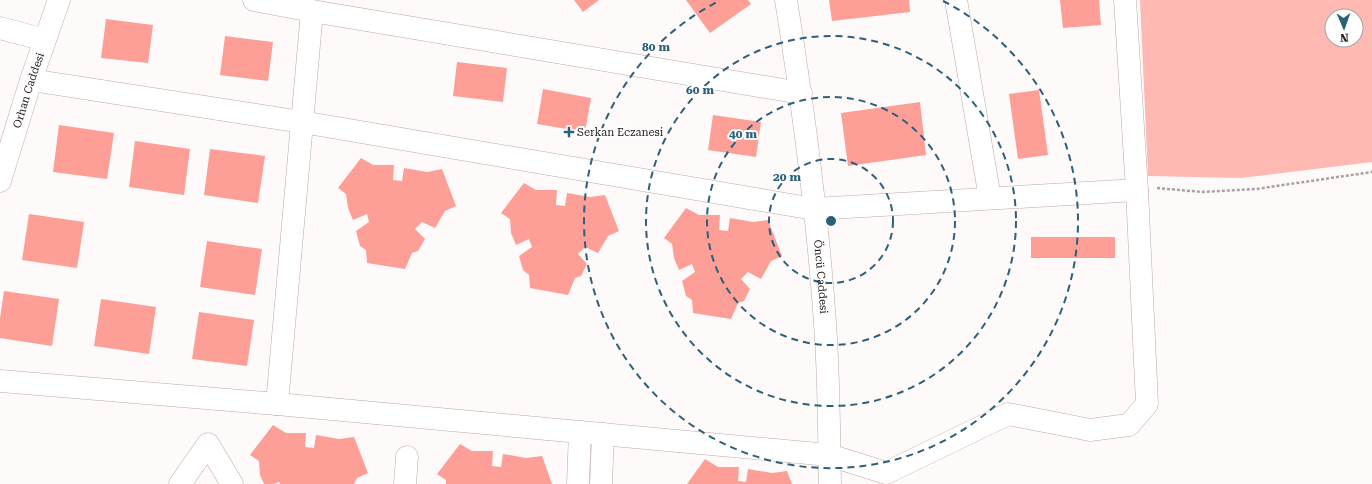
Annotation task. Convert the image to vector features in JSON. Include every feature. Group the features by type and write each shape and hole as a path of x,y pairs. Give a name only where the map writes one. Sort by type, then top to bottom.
{"street":[{"name":"Orhan Caddesi","path":"0,181 59,0"},
{"path":"254,0 801,93"},
{"name":"Öncü Caddesi","path":"786,0 801,93 814,209 826,340 830,484"},
{"path":"956,0 990,198"},
{"path":"0,380 829,455 886,473 1008,414 1090,430 1129,425 1147,404 1137,190 1125,0"},
{"path":"277,404 312,11"},
{"path":"0,28 45,40"},
{"path":"32,80 302,122 814,209 1137,190"},
{"path":"578,484 580,432"},
{"path":"601,484 603,434"},
{"path":"180,484 208,444 232,484"},
{"path":"405,484 407,456"}],"path":[{"path":"1137,190 1160,188 1202,192 1256,189 1372,172"}],"shaded area":[{"path":"1140,0 1372,0 1372,162 1241,178 1148,176"}],"building":[{"path":"574,0 599,0 583,12"},
{"path":"686,0 748,0 751,4 710,33"},
{"path":"829,0 909,0 910,12 832,21"},
{"path":"1060,0 1099,0 1101,25 1063,28"},
{"path":"106,19 153,25 148,63 101,58"},
{"path":"225,36 273,42 268,81 220,75"},
{"path":"457,62 507,68 503,102 453,96"},
{"path":"543,89 591,98 585,132 537,124"},
{"path":"1039,90 1048,155 1018,159 1009,94"},
{"path":"920,102 926,155 848,166 841,113"},
{"path":"713,115 761,122 756,157 708,150"},
{"path":"59,125 114,133 107,179 53,172"},
{"path":"135,141 190,149 184,195 129,187"},
{"path":"210,149 265,156 258,203 204,195"},
{"path":"361,158 373,165 394,165 393,180 402,181 404,168 427,172 442,169 456,206 445,211 435,228 422,222 415,229 425,239 418,251 412,253 405,269 367,263 366,250 360,246 356,231 369,222 367,214 353,220 348,208 346,194 338,188"},
{"path":"524,183 536,190 557,190 556,205 565,206 567,193 590,197 605,195 619,231 608,236 598,253 585,247 578,254 587,264 581,276 575,278 568,295 530,288 529,275 523,270 519,256 532,247 529,239 516,245 511,233 510,219 501,213"},
{"path":"686,208 699,215 720,215 719,230 728,231 730,218 753,222 768,220 782,256 771,261 761,279 748,272 741,279 750,289 744,301 738,303 731,319 693,313 692,300 686,296 682,281 695,272 692,264 679,270 674,258 672,244 664,238"},
{"path":"29,214 84,222 77,268 22,260"},
{"path":"1031,237 1115,237 1115,258 1031,258"},
{"path":"207,241 262,249 255,295 200,287"},
{"path":"4,291 59,299 52,346 0,338 0,318"},
{"path":"101,299 156,307 149,354 94,346"},
{"path":"199,312 254,320 247,366 192,359"},
{"path":"273,425 286,433 306,433 305,447 314,448 316,435 339,439 354,437 368,473 357,478 354,484 280,484 279,482 264,484 260,475 259,461 250,455"},
{"path":"460,444 472,451 493,451 492,466 501,467 503,454 526,458 542,456 552,484 446,484 446,480 437,474"},
{"path":"705,459 718,467 739,467 738,481 746,482 748,469 772,473 787,471 792,484 687,484"}],"place":[{"name":"Serkan Eczanesi","path":"569,132"}]}
